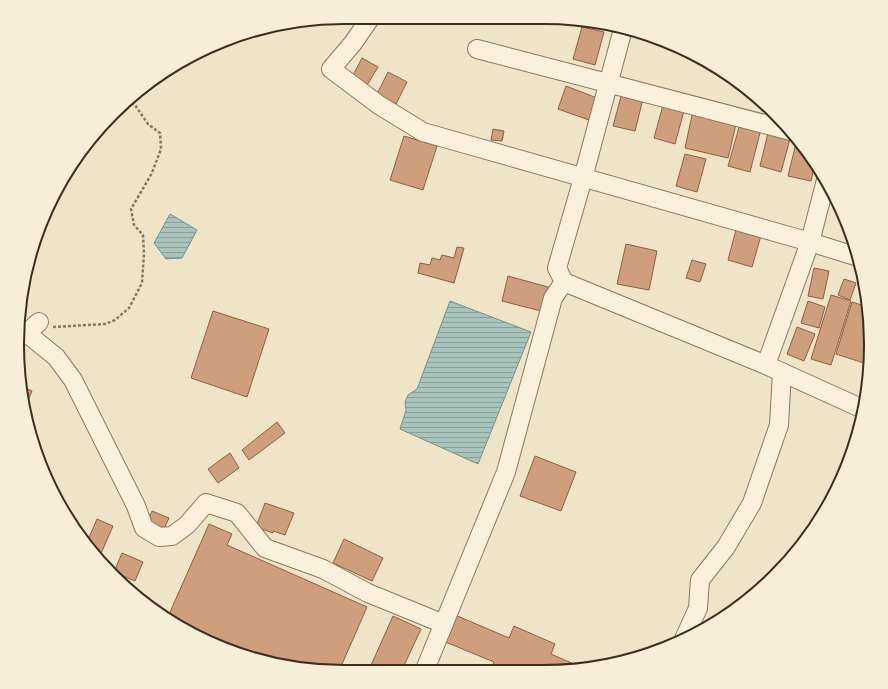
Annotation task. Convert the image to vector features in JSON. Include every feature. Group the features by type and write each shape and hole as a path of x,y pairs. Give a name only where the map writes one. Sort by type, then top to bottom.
{"street":[{"path":"366,24 353,43 331,69 379,105 423,132 851,255"},
{"path":"622,34 557,268 564,282 774,369 858,407"},
{"path":"477,49 609,82 779,128"},
{"path":"688,631 698,608 700,580 726,547 752,503 779,425 774,369 824,189"},
{"path":"427,665 506,472 554,298 564,282"},
{"path":"39,322 29,331 30,336 56,357 73,380 136,506 144,528 159,537 172,536 187,525 206,503 237,513 265,548 323,570 368,593 444,624"}],"path":[{"path":"39,322 55,327 105,324 115,320 129,308 142,283 144,253 143,235 134,225 131,209 152,173 161,149 160,133 148,124 133,104"}],"water":[{"path":"170,214 197,230 182,258 166,259 154,243"},
{"path":"450,301 531,332 478,464 400,429 406,410 405,402 408,395 417,389"}],"building":[{"path":"582,27 604,32 595,65 573,59"},
{"path":"362,58 378,67 366,87 351,79"},
{"path":"388,72 407,82 396,104 377,94"},
{"path":"566,86 597,98 589,120 558,109"},
{"path":"622,93 643,99 635,131 613,126"},
{"path":"663,105 684,111 675,144 654,138"},
{"path":"694,106 738,116 728,158 685,148"},
{"path":"740,124 761,129 750,172 728,166"},
{"path":"493,129 504,131 502,141 491,140"},
{"path":"768,133 789,139 781,172 760,166"},
{"path":"404,136 437,146 423,190 390,180"},
{"path":"795,146 813,171 811,181 788,176"},
{"path":"685,154 706,159 697,192 676,186"},
{"path":"737,226 762,232 752,267 728,260"},
{"path":"626,244 657,251 649,290 617,284"},
{"path":"457,247 464,248 454,283 418,273 420,263 430,265 432,258 440,260 442,255 454,258"},
{"path":"692,260 706,264 700,282 686,278"},
{"path":"814,268 829,271 823,299 808,296"},
{"path":"508,276 548,287 541,311 502,301"},
{"path":"844,279 856,283 850,300 838,295"},
{"path":"831,295 851,301 831,365 811,359"},
{"path":"808,301 825,307 819,328 801,323"},
{"path":"852,302 861,305 864,344 863,363 836,354"},
{"path":"213,311 269,329 247,397 191,378"},
{"path":"797,327 815,334 804,361 787,354"},
{"path":"27,389 32,391 29,398"},
{"path":"277,422 285,433 249,460 242,450"},
{"path":"230,453 239,468 218,483 208,469"},
{"path":"535,456 576,472 561,511 520,496"},
{"path":"265,503 294,513 285,535 273,531 273,533 256,527"},
{"path":"152,511 169,518 163,531 146,524"},
{"path":"97,519 113,526 101,553 89,538"},
{"path":"209,524 232,534 227,545 367,607 342,665 282,659 241,648 203,632 170,613"},
{"path":"344,539 383,558 372,581 333,563"},
{"path":"122,553 143,562 135,581 123,576 116,568"},
{"path":"455,615 509,638 514,626 555,644 551,654 572,663 493,665 494,662 443,641"},
{"path":"393,616 421,629 404,665 371,665"}]}
